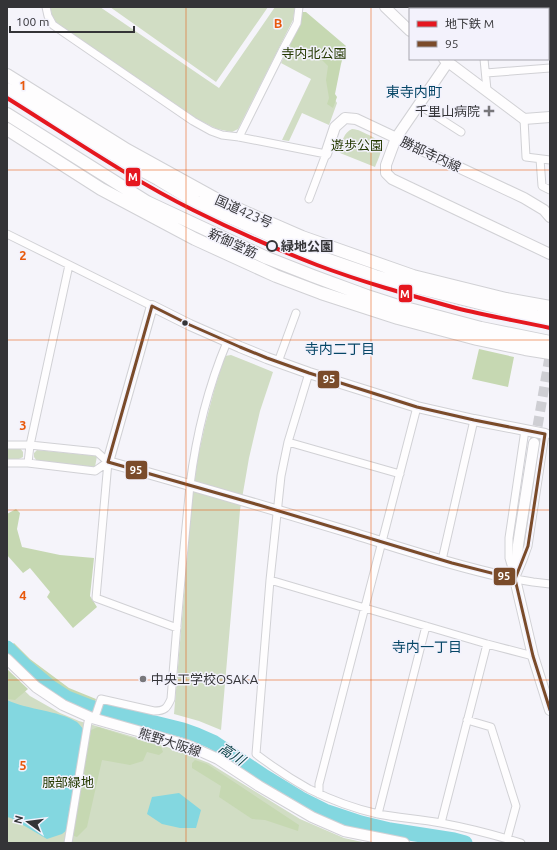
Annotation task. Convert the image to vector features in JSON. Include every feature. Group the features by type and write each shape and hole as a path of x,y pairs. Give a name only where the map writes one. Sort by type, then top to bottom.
{"highway":[{"name":"国道423号","path":"7,75 127,150 214,198 247,214 302,237 413,276 506,299 550,307"},
{"name":"新御堂筋","path":"7,89 124,161 196,202 320,257 402,284 550,319"},
{"name":"新御堂筋","path":"7,114 148,202 267,258 312,276 392,304 481,328 550,342"},
{"path":"7,129 101,189 195,239 276,276 321,293 398,318 477,339 550,353"},
{"path":"158,179 214,198"},
{"path":"148,202 195,239"},
{"path":"413,276 487,305"},
{"path":"398,318 481,328"}],"street":[{"path":"46,7 48,16 53,25 193,121 211,131 222,135 326,154 309,199"},
{"path":"239,137 297,23 299,7"},
{"path":"386,7 409,30"},
{"path":"484,60 487,90"},
{"path":"550,117 524,119 446,61 419,105 396,138 386,165 386,173 392,180 550,254"},
{"path":"486,73 550,68"},
{"path":"419,105 461,132"},
{"name":"勝部寺内線","path":"326,154 335,127 345,118 356,120 524,198 544,210 550,218"},
{"path":"524,119 526,157 550,160"},
{"path":"540,159 542,186 550,190"},
{"path":"7,234 190,325 227,342 278,362 417,407 474,420 548,434 528,546 515,579"},
{"path":"28,463 30,445 69,265"},
{"path":"152,306 108,462 96,598 176,628"},
{"path":"278,362 296,313"},
{"path":"71,843 94,716 101,699 154,711 161,711 168,706 171,699 176,628 195,486 200,424 210,388 227,342"},
{"path":"309,373 288,442 281,476 270,580 256,754 278,770 308,788 319,794 353,807 378,814 441,823 521,843"},
{"path":"319,794 319,784 417,407"},
{"path":"442,560 474,420"},
{"path":"526,430 509,538 509,558 533,656 550,710"},
{"path":"288,442 400,474"},
{"path":"515,579 518,545 534,443"},
{"path":"7,445 30,445 97,452 108,462 195,486 442,560 492,574 550,584"},
{"path":"7,464 28,463 95,471 108,462"},
{"path":"270,580 487,644 533,656"},
{"path":"378,814 426,626"},
{"path":"441,823 487,644"},
{"name":"熊野大阪線","path":"7,659 36,687 63,705 187,745 218,759 259,786 312,817 344,831 404,843"},
{"path":"68,843 88,722 94,716"},
{"path":"467,720 491,727 516,806 507,839"}],"green space":[{"path":"50,7 100,7 219,88 275,7 295,7 293,20 238,129 232,132 217,129 195,118 57,24"},
{"path":"110,7 268,7 216,82"},
{"path":"301,12 306,12 346,46 335,94 337,97 333,108 327,104 329,98 326,80 328,66 316,54 303,53 293,49 289,43"},
{"name":"寺内北公園","path":"303,12 345,49 339,63 332,95 337,103 329,125 302,113 289,141 282,140 311,79 281,63 300,23"},
{"name":"遊歩公園","path":"352,129 359,130 375,138 380,145 381,149 375,167 340,153 339,150 347,132"},
{"path":"479,349 514,357 508,387 472,379"},
{"path":"231,355 273,372 260,411 249,458 240,510 221,730 199,721 174,714 192,499 198,457 215,387 225,356"},
{"path":"20,448 23,452 23,457 19,459 7,459 7,449"},
{"path":"37,450 97,456 95,467 37,461 34,457 34,453"},
{"path":"16,509 20,513 17,529 22,547 60,555 94,558 90,596 97,607 73,628 47,597 50,592 30,568 23,573 7,555 7,514"},
{"path":"14,643 30,659 69,688 96,699 94,705 67,695 43,679 9,647"},
{"path":"7,669 28,689 15,700 7,699"},
{"name":"服部緑地","path":"7,674 30,696 60,713 79,721 162,745 209,763 300,819 344,838 367,843 7,843"},
{"path":"98,727 161,747 163,752 159,755 147,752 143,761 130,765 102,760 87,827 77,837 74,836 72,832 91,730"},
{"path":"195,760 207,764 299,825 298,831 265,820 252,819 219,797 221,786 192,768 192,763"}],"water":[{"path":"7,700 69,718 77,722 83,729 67,830 62,834 47,839 7,817"},
{"path":"179,793 201,810 196,828 180,828 162,824 147,814 152,797"}],"waterway":[{"name":"高川","path":"7,648 25,666 50,687 67,698 90,707 183,730 213,742 265,777 301,799 325,811 361,823 390,830 465,843"}],"tunnel":[{"path":"535,441 550,354"}],"metro line":[{"name":"M","path":"7,98 169,198 223,225 270,246 368,283 468,311 550,328"}],"transit line":[{"name":"95","path":"152,306 240,347 309,373 417,407 545,434 528,546 515,579 452,563 259,505 108,462 152,306"},
{"name":"95","path":"515,579 533,656 550,710"}],"place":[{"name":"千里山病院","path":"489,111"},
{"name":"緑地公園","path":"272,246"},
{"name":"中央工学校OSAKA","path":"143,679"}],"district":[{"name":"東寺内町","path":"414,92"},
{"name":"寺内二丁目","path":"340,349"},
{"name":"寺内一丁目","path":"427,647"}]}
